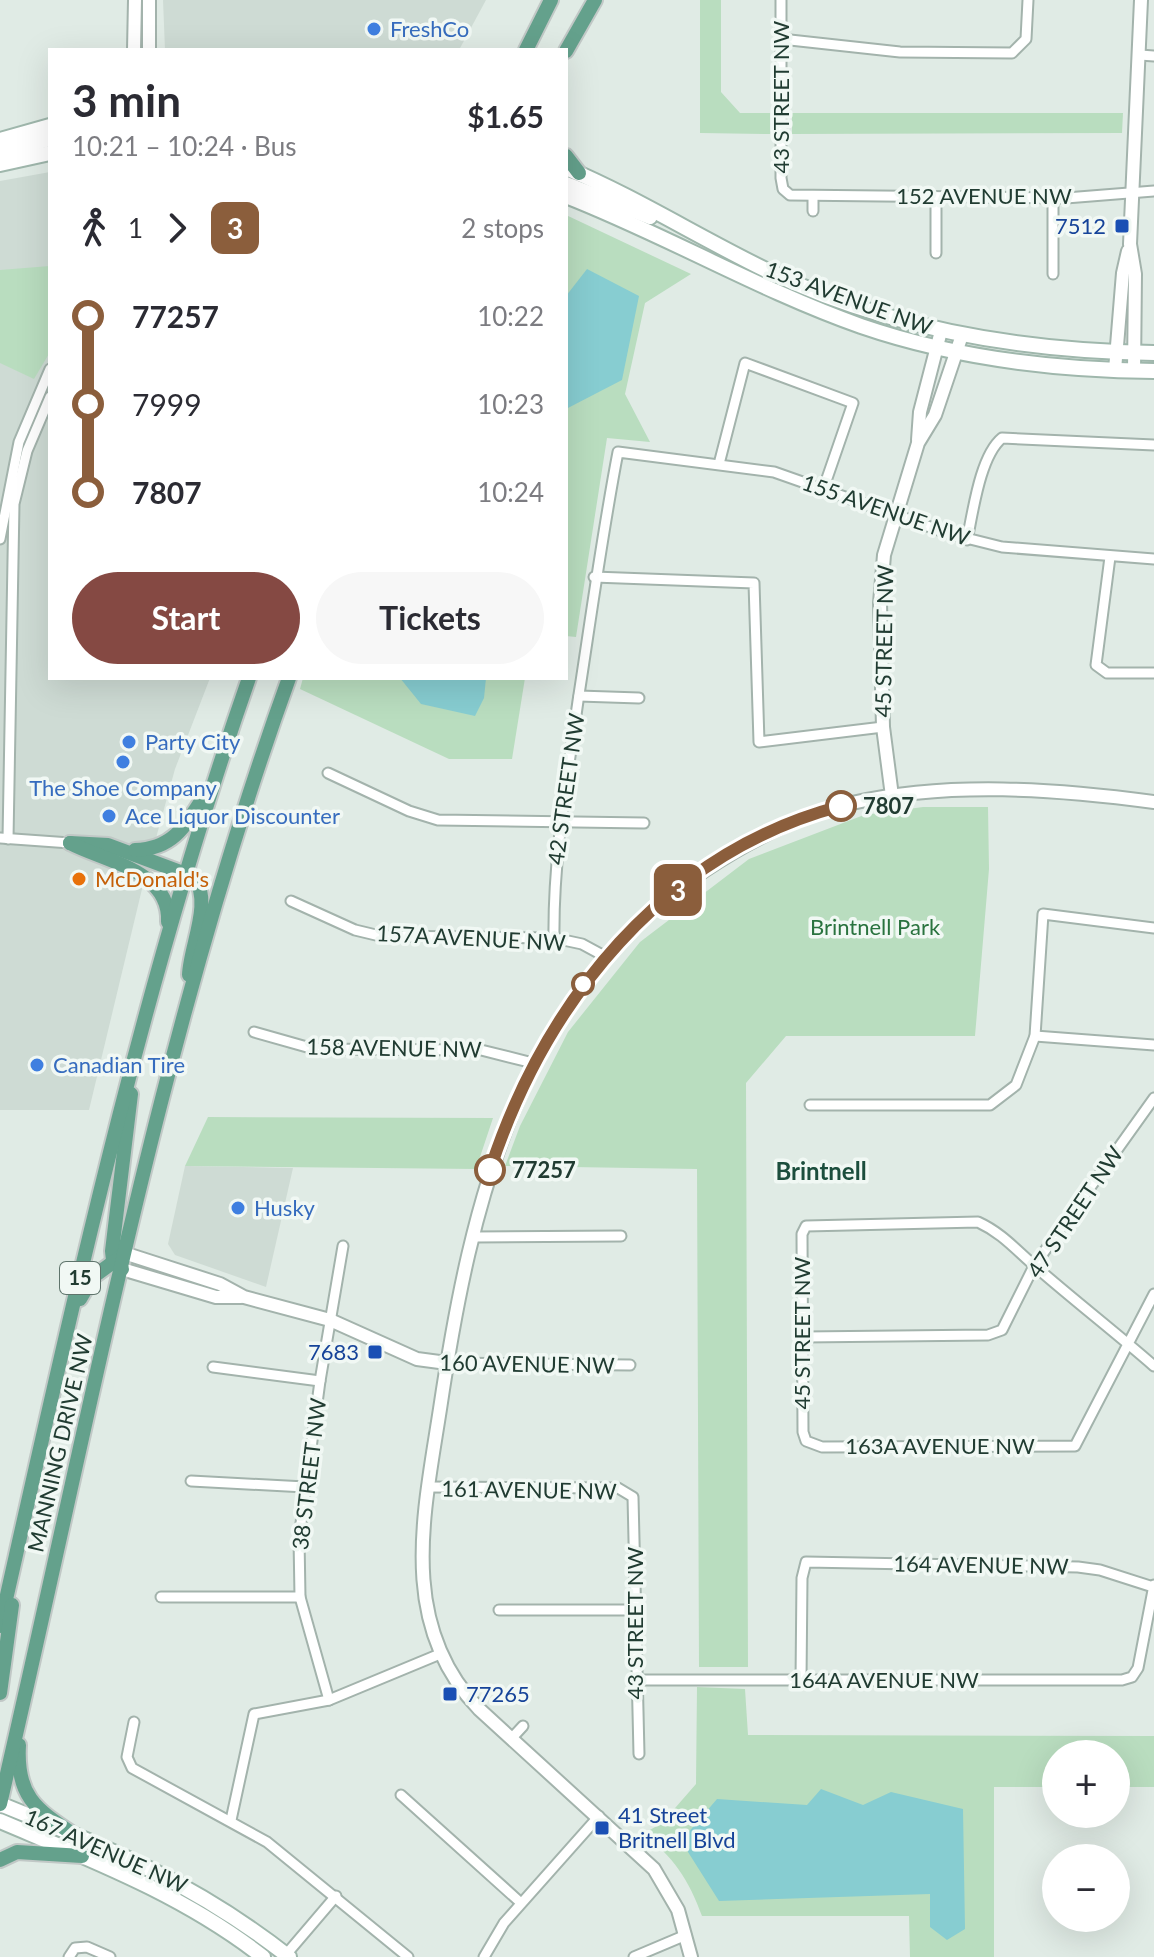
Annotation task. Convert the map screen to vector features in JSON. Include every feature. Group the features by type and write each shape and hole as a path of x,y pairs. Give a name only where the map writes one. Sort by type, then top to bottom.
{"main road":[{"path":"527,48 551,0"},
{"path":"568,48 595,0"},
{"path":"0,140 48,127"},
{"path":"0,152 48,140"},
{"path":"0,164 48,153"},
{"name":"153 AVENUE NW","path":"573,171 674,220 768,271 904,322 1050,349 1154,353"},
{"path":"568,185 648,217 674,220"},
{"name":"153 AVENUE NW","path":"568,197 811,307 937,348 1115,370 1154,371"},
{"name":"MANNING DRIVE NW","path":"0,1626 126,1082 185,872 248,680"},
{"name":"MANNING DRIVE NW","path":"0,1804 121,1261 188,999 288,680"},
{"path":"124,849 148,850 169,843 180,834 215,777"},
{"path":"70,843 94,842 124,849 185,872 200,885 202,898 189,958 188,999"},
{"path":"70,843 129,867 153,884 168,914 167,932"},
{"path":"72,1313 93,1277 121,1261 131,1096 126,1082"},
{"path":"0,1693 11,1622 15,1561"},
{"path":"21,1713 19,1756 30,1802 73,1834"},
{"name":"167 AVENUE NW","path":"0,1804 187,1886 244,1921 286,1956"},
{"name":"167 AVENUE NW","path":"0,1821 182,1903 263,1957"},
{"path":"0,1860 17,1852 82,1856"}],"street":[{"path":"134,48 135,0"},
{"path":"149,0 149,48"},
{"name":"43 STREET NW","path":"781,0 781,178 787,193"},
{"path":"781,39 900,52 1017,51 1026,39 1028,0"},
{"path":"1115,370 1123,273 1130,244 1141,0"},
{"path":"1140,55 1154,56"},
{"name":"152 AVENUE NW","path":"787,193 813,196 1053,198 1154,191"},
{"path":"813,196 813,211"},
{"path":"936,197 936,253"},
{"path":"1053,198 1053,274"},
{"path":"1130,244 1135,274 1134,371"},
{"name":"45 STREET NW","path":"918,443 920,412 941,331"},
{"name":"45 STREET NW","path":"892,796 883,727 880,588 894,513 918,443 935,415 962,335"},
{"path":"719,464 745,363 853,403 824,487"},
{"path":"0,539 19,442 48,374"},
{"path":"48,402 27,451 14,504 4,838 70,843"},
{"path":"967,540 992,448 1002,438 1154,445"},
{"name":"155 AVENUE NW","path":"618,452 774,472 824,487 967,540 1029,551 1154,559"},
{"name":"42 STREET NW","path":"554,938 554,874 560,823 594,577 618,452"},
{"path":"1110,557 1095,655 1098,669 1107,673 1154,673"},
{"path":"594,577 754,583 759,742 883,727"},
{"path":"579,696 639,698"},
{"path":"328,773 409,811 438,820 644,823"},
{"path":"691,1957 673,1899 654,1869 470,1700 440,1654 423,1593 421,1536 447,1363 475,1237 502,1136 533,1063 564,1010 606,957 672,894 748,843 811,815 892,796 1059,793 1154,802"},
{"name":"157A AVENUE NW","path":"291,901 380,936 554,938 582,944 606,957"},
{"path":"810,1105 990,1105 1016,1085 1035,1036 1043,914 1154,928"},
{"name":"158 AVENUE NW","path":"254,1032 314,1049 481,1050 533,1063"},
{"path":"1035,1036 1154,1045"},
{"name":"47 STREET NW","path":"804,1337 988,1335 1002,1330 1034,1266 1154,1098"},
{"name":"45 STREET NW","path":"806,1441 803,1432 802,1234 806,1226 978,1222 998,1231 1034,1266"},
{"path":"475,1237 621,1236"},
{"name":"38 STREET NW","path":"329,1700 300,1597 299,1538 320,1381 343,1246"},
{"name":"160 AVENUE NW","path":"121,1261 216,1297 244,1297 330,1320 417,1359 447,1363 630,1365"},
{"path":"1034,1266 1154,1366"},
{"path":"1129,1344 1154,1294"},
{"name":"163A AVENUE NW","path":"806,1441 822,1447 1075,1446 1129,1344"},
{"path":"213,1367 320,1381"},
{"path":"191,1481 305,1487"},
{"name":"161 AVENUE NW","path":"429,1487 618,1488 630,1493"},
{"name":"43 STREET NW","path":"630,1493 635,1508 635,1680 639,1754"},
{"name":"164 AVENUE NW","path":"801,1680 802,1578 806,1562 1078,1567 1100,1570 1154,1586"},
{"name":"164A AVENUE NW","path":"635,1680 1122,1680 1132,1677 1138,1668 1154,1586"},
{"path":"161,1597 300,1597"},
{"path":"499,1610 635,1610"},
{"path":"231,1820 254,1714 329,1700 440,1654"},
{"path":"134,1722 129,1765 231,1820 286,1855 408,1957"},
{"path":"511,1739 523,1726"},
{"path":"401,1795 521,1903"},
{"path":"484,1957 498,1931 599,1816"},
{"path":"286,1956 336,1896"},
{"path":"634,1957 686,1935"},
{"path":"72,1952 87,1947 110,1957"}],"shaded area":[{"path":"163,0 486,0 460,48 165,48"},
{"path":"48,172 48,680 209,680 175,769 142,889 89,1110 0,1110 0,181"},
{"path":"185,1166 293,1168 266,1287 175,1255 168,1244"}],"green space":[{"path":"700,0 721,0 721,92 740,113 770,113 770,134 700,133"},
{"path":"792,113 1123,113 1122,133 792,134"},
{"path":"568,216 691,274 645,303 625,394 650,442 607,438 576,637 568,636"},
{"path":"48,266 48,355 34,379 0,363 0,270"},
{"path":"302,680 525,680 512,759 449,759 300,689"},
{"name":"Brintnell Park","path":"923,807 988,807 989,869 975,1036 786,1036 746,1083 748,1667 699,1667 697,1169 505,1166 520,1126 568,1032 640,942 749,859 864,815"},
{"path":"208,1117 493,1118 476,1169 185,1166"},
{"path":"697,1687 745,1689 748,1735 1154,1736 1154,1787 1130,1787 1130,1740 1042,1740 1042,1787 994,1787 994,1957 910,1957 909,1916 702,1916 679,1870 643,1834 662,1823 696,1784"}],"water":[{"path":"587,269 639,296 622,380 568,408 568,293"},
{"path":"402,680 486,680 484,698 475,716 421,704"},
{"path":"821,1789 863,1805 891,1792 963,1809 965,1929 947,1940 930,1927 930,1894 719,1901 688,1852 687,1834 717,1799 807,1805"}],"bus line":[{"name":"3","path":"490,1170 517,1096 553,1027 576,992 635,926 690,880 724,857 771,832 841,806"}],"place":[{"name":"FreshCo","path":"374,29"},
{"name":"7512","path":"1122,226"},
{"name":"Party City","path":"129,742"},
{"name":"The Shoe Company","path":"123,762"},
{"name":"7807","path":"841,806"},
{"name":"Ace Liquor Discounter","path":"109,816"},
{"name":"McDonald's","path":"79,879"},
{"name":"Canadian Tire","path":"37,1065"},
{"name":"77257","path":"490,1170"},
{"name":"Husky","path":"238,1208"},
{"name":"7683","path":"375,1352"},
{"name":"77265","path":"450,1694"},
{"name":"41 Street Britnell Blvd","path":"602,1828"}],"district":[{"name":"Brintnell","path":"821,1172"}]}
